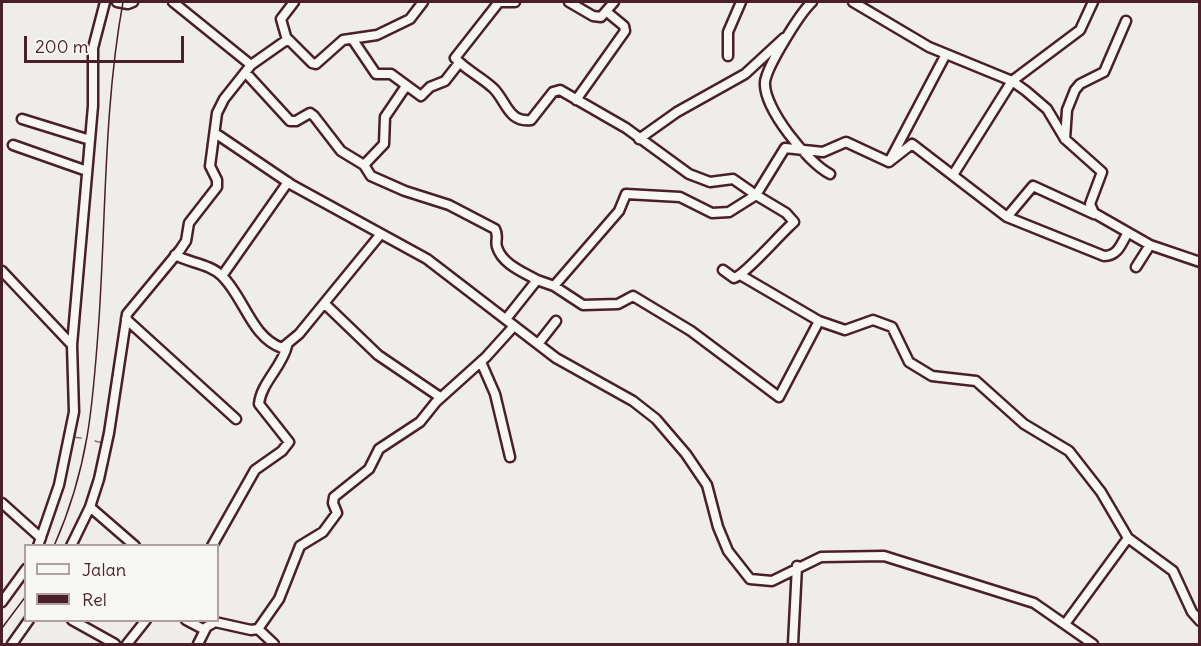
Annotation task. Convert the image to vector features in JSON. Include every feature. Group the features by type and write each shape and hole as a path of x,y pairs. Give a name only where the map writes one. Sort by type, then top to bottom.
{"street":[{"path":"2,503 39,542 59,485 72,428 75,394 72,345 90,140 94,37 105,2"},
{"path":"117,2 128,4 133,2"},
{"path":"173,2 248,69 288,119 296,121 312,114 323,124 344,154 364,165 379,180 449,205 495,229 498,234 497,247 501,255 512,266 537,280 554,286 583,305 618,304 633,296 691,331 779,397 819,321"},
{"path":"294,2 281,19 287,40 314,64 340,42 349,38 377,35 410,19 423,2"},
{"path":"515,2 500,2 455,56 459,63 494,89 506,109 523,120 534,117 556,90 621,125 689,174 710,182 733,179 786,213 794,222 765,249 742,276 734,278 723,270"},
{"path":"569,2 593,16 601,17 614,2"},
{"path":"728,56 728,32 741,2"},
{"path":"812,2 789,34 766,78 765,89 783,124 801,150 813,163 830,174"},
{"path":"853,2 946,54 1012,81 1041,102 1065,139 1102,172 1090,204 1097,216"},
{"path":"953,175 1012,81 1080,30 1093,2"},
{"path":"576,100 625,31 624,26 607,12"},
{"path":"1065,139 1067,110 1075,90 1080,84 1104,72 1126,21"},
{"path":"639,139 677,112 744,74 789,34"},
{"path":"353,39 376,74 391,74 422,96 430,87 445,81 459,63"},
{"path":"72,544 90,507 109,432 126,318 141,295 186,241 189,224 217,187 217,180 210,166 217,113 224,99 248,69 287,40"},
{"path":"889,162 946,54"},
{"path":"364,165 384,144 385,117 406,86"},
{"path":"22,119 90,140"},
{"path":"215,133 288,182 427,259 556,358 633,400 656,419 686,454 707,485 718,527 728,551 750,579 772,581 797,566 821,557 884,556 1034,603 1093,645"},
{"path":"554,286 619,212 626,194 680,197 712,213 729,212 756,195 785,148 823,152 846,142 889,162"},
{"path":"889,162 912,144 1007,217 1104,256 1111,256 1119,250 1127,234"},
{"path":"13,145 87,171"},
{"path":"222,276 288,182"},
{"path":"1007,217 1033,186 1097,216 1150,245 1200,262"},
{"path":"213,544 255,470 282,451 289,442 259,404 260,396 284,359 287,346 325,304 380,235"},
{"path":"1136,267 1150,245"},
{"path":"175,255 202,264 222,276 263,335 278,347 287,346"},
{"path":"2,271 72,345"},
{"path":"742,276 819,321 845,330 873,320 892,327 909,362 932,376 976,381 1024,424 1069,451 1101,492 1128,538 1173,571 1200,621"},
{"path":"506,319 537,280"},
{"path":"325,304 378,355 441,397"},
{"path":"126,318 236,419"},
{"path":"538,344 556,321"},
{"path":"188,622 200,629 215,622 251,630 258,629 279,599 300,546 323,532 334,520 337,513 333,503 334,497 369,469 379,449 420,422 441,397 481,362 514,326"},
{"path":"481,362 495,394 510,457"},
{"path":"90,507 133,544"},
{"path":"1065,624 1128,538"},
{"path":"793,645 797,566"},
{"path":"2,602 24,572"},
{"path":"12,645 28,622"},
{"path":"74,622 115,645"},
{"path":"127,645 145,622"},
{"path":"198,645 206,628"},
{"path":"258,629 274,645"}],"waterway":[{"path":"73,437 81,438"},
{"path":"95,441 103,443"}],"railway":[{"path":"55,544 75,489 91,407 99,319 112,81 123,2"},
{"path":"2,628 24,599"}]}
